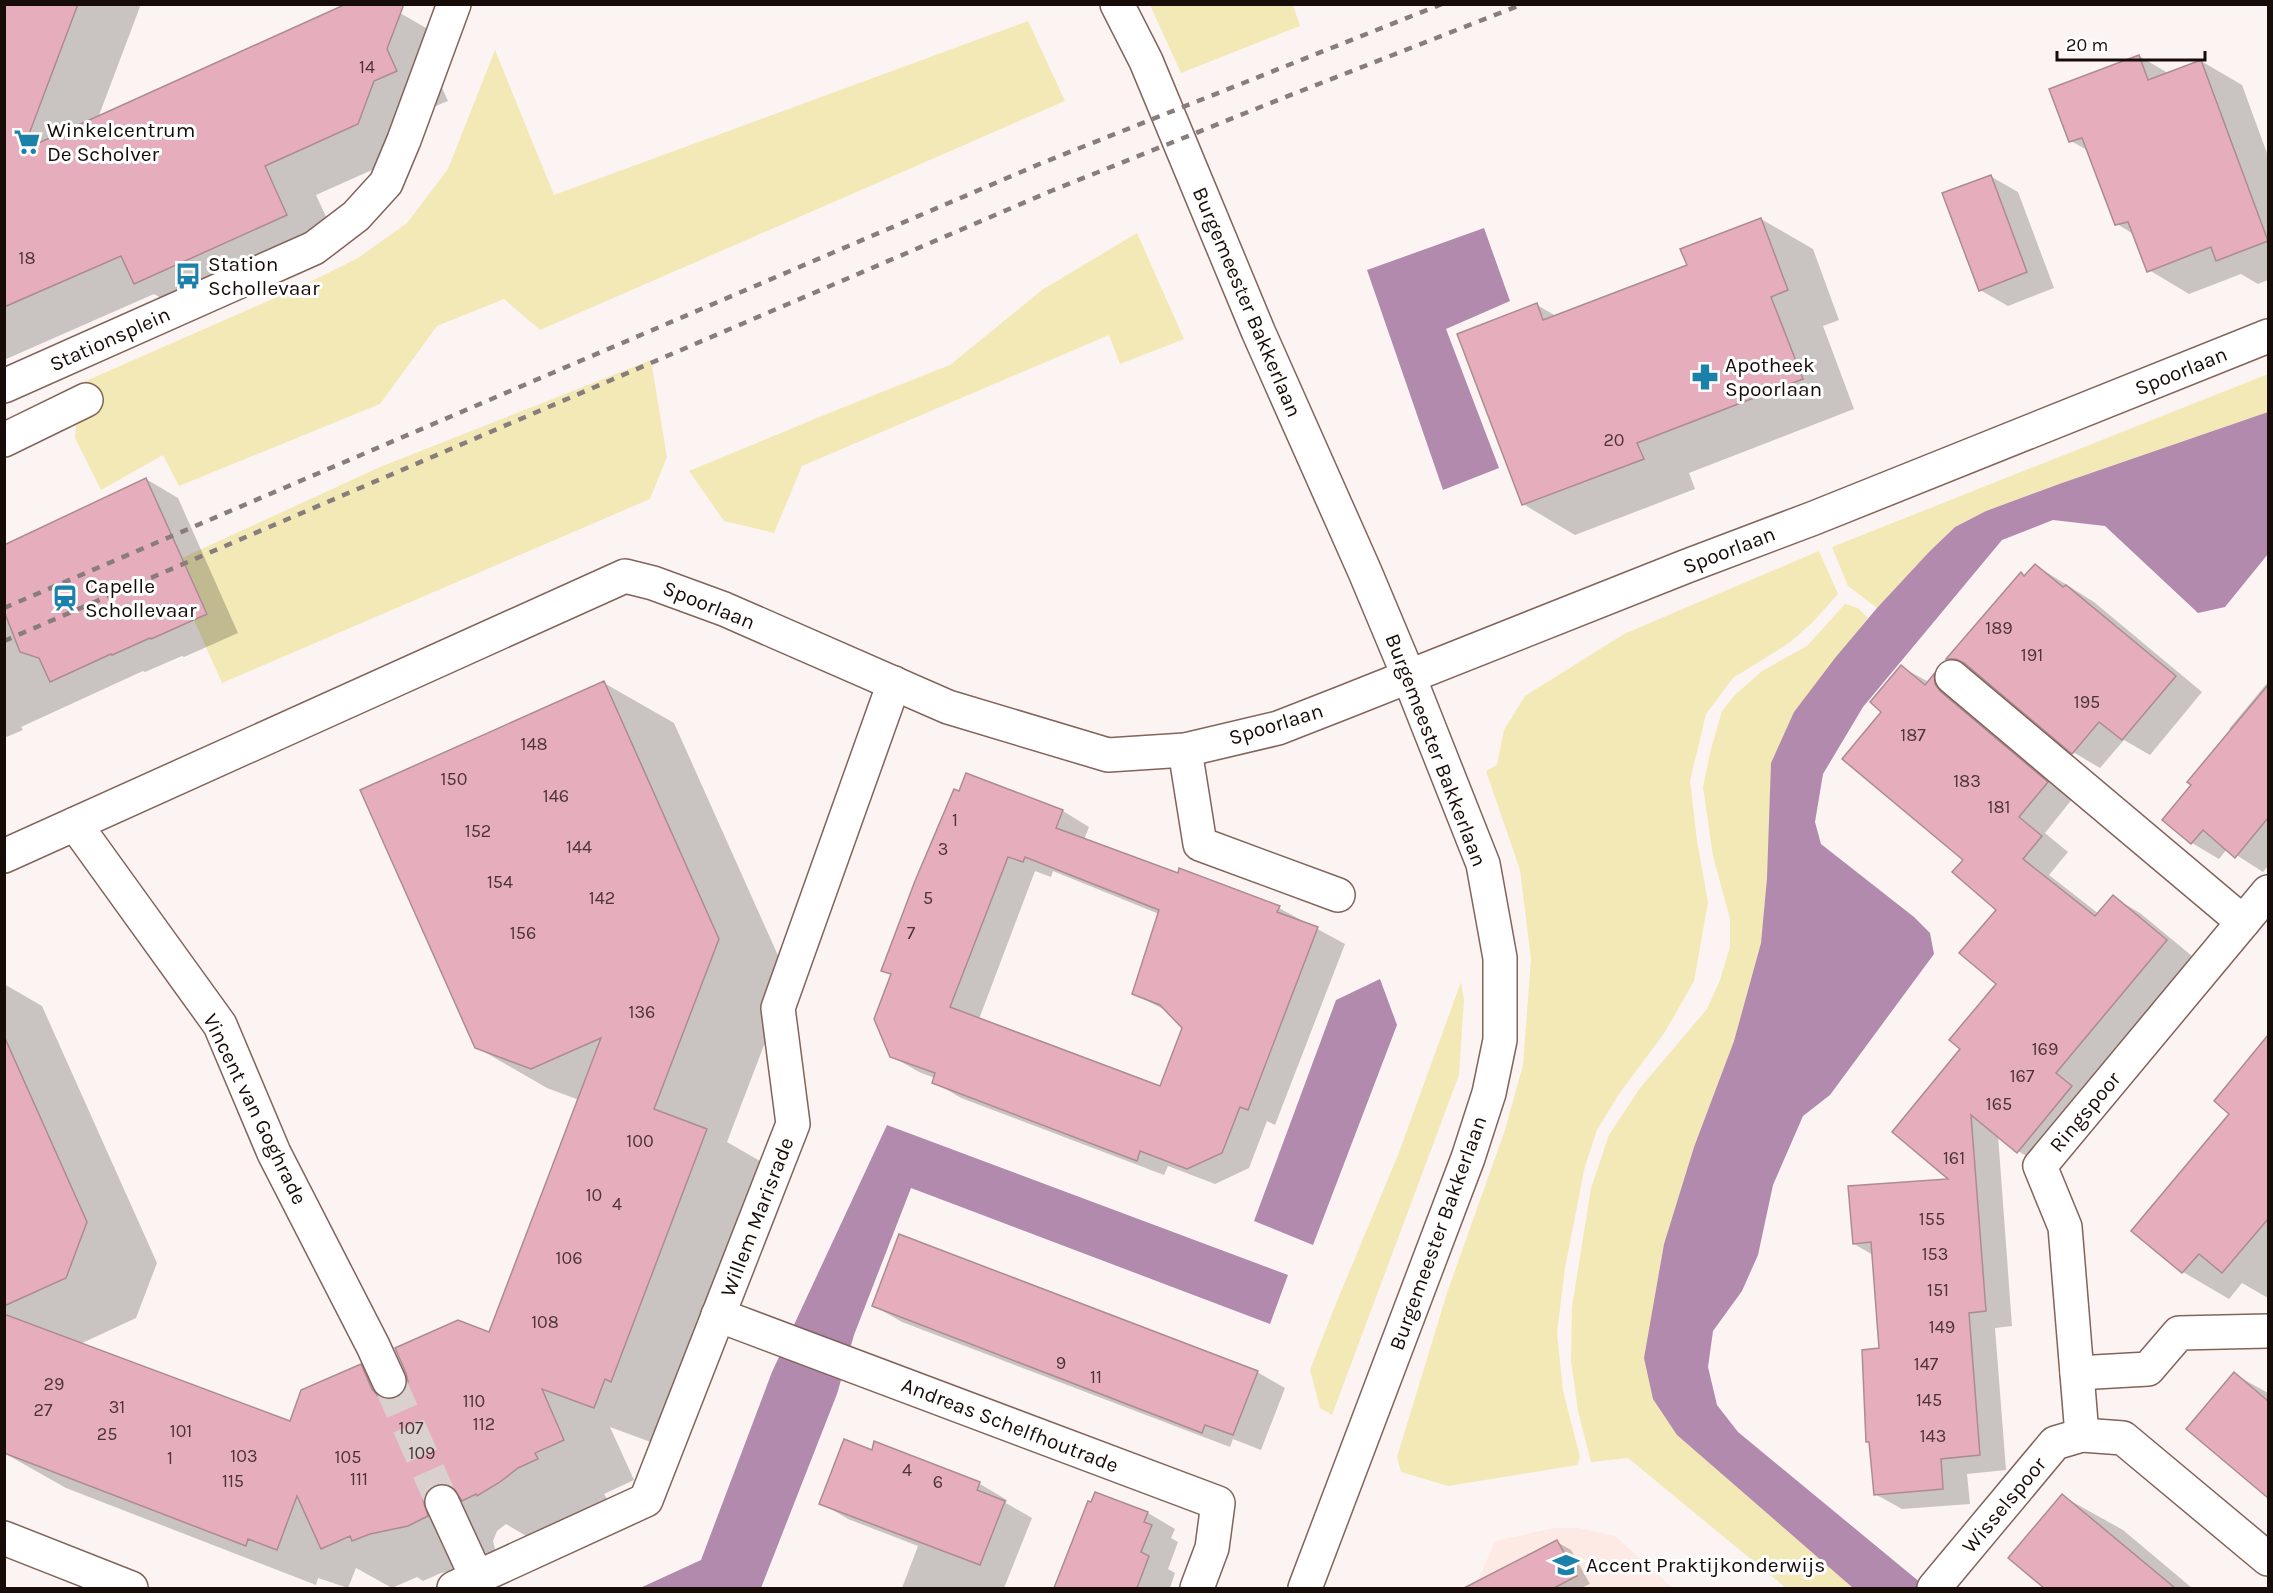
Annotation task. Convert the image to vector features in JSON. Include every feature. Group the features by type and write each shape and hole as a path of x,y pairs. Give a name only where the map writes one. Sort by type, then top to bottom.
{"street":[{"name":"Stationsplein","path":"4,386 314,248 356,216 386,183 418,104 454,4"},
{"name":"Burgemeester Bakkerlaan","path":"1117,4 1146,61 1258,331 1409,677 1484,864 1500,958 1500,1040 1489,1093 1468,1158 1305,1588"},
{"name":"Spoorlaan","path":"4,856 625,576 653,583 724,609 948,707 1108,755 1185,750 1278,728 1687,566 1814,519 2268,336"},
{"path":"4,440 86,400"},
{"path":"1952,677 2242,922"},
{"name":"Willem Marisrade","path":"465,1583 645,1500 793,1124 778,1008 894,683"},
{"path":"1185,750 1200,844 1338,895"},
{"name":"Vincent van Goghrade","path":"75,824 220,1024 274,1153 389,1381"},
{"name":"Ringspoor","path":"2082,1435 2065,1227 2040,1166 2268,892"},
{"name":"Andreas Schelfhoutrade","path":"718,1315 1218,1503 1212,1548 1197,1588"},
{"path":"2077,1374 2148,1369 2179,1333 2268,1331"},
{"path":"2082,1435 2122,1438 2268,1558"},
{"name":"Wisselspoor","path":"1937,1585 2055,1443 2082,1435"},
{"path":"442,1502 465,1583"},
{"path":"4,1538 124,1587"}],"shaded area":[{"path":"1150,5 1293,5 1300,26 1181,73"},
{"path":"1028,21 1065,101 540,330 504,299 437,326 380,404 179,486 163,455 101,490 75,438 79,384 300,287 358,258 407,223 448,169 495,50 554,195"},
{"path":"1484,228 1510,301 1446,329 1499,468 1443,490 1367,270"},
{"path":"1137,233 1184,339 1120,364 1109,335 802,466 774,533 724,521 689,471 950,365 1042,290"},
{"path":"651,360 667,457 650,499 222,683 169,564 380,467"},
{"path":"2268,374 2268,412 1986,511 1955,527 1877,608 1848,586 1832,547"},
{"path":"2268,412 2268,554 2225,607 2198,613 2105,526 2053,520 2002,540 1863,707 1823,774 1815,822 1821,844 1914,917 1930,933 1934,954 1830,1095 1803,1116 1773,1185 1758,1255 1742,1291 1713,1331 1708,1367 1717,1405 1738,1432 1927,1588 1853,1588 1677,1435 1653,1399 1644,1358 1664,1244 1694,1147 1734,1041 1761,943 1767,878 1771,763 1794,712 1835,658 1877,608 1955,527 1986,511 2062,483"},
{"path":"1819,551 1838,594 1812,623 1789,643 1733,678 1706,714 1690,781 1697,841 1708,902 1694,981 1665,1032 1619,1094 1597,1130 1585,1166 1565,1268 1557,1333 1563,1391 1580,1457 1577,1465 1448,1486 1401,1472 1397,1457 1447,1293 1505,1130 1523,1065 1531,959 1520,870 1486,771 1497,765 1504,730 1525,696 1624,634"},
{"path":"1845,604 1858,608 1868,618 1794,712 1767,878 1761,943 1734,1041 1694,1147 1664,1244 1655,1297 1677,1435 1853,1588 1786,1588 1628,1458 1591,1462 1578,1411 1571,1360 1572,1307 1591,1188 1609,1135 1640,1088 1707,1009 1720,980 1730,947 1730,919 1713,856 1703,787 1722,711 1735,695 1762,671 1807,646"},
{"path":"1380,979 1397,1025 1313,1245 1254,1221 1336,1000"},
{"path":"1461,982 1464,1000 1459,1075 1332,1415 1320,1408 1310,1370 1398,1155"},
{"path":"887,1125 1288,1275 1270,1324 911,1188 854,1335 837,1394 761,1588 640,1588 701,1560 772,1372"},
{"name":"Accent Praktijkonderwijs","path":"1554,1528 1579,1528 1615,1536 1673,1588 1475,1588 1495,1541"}],"building":[{"path":"4,4 78,4 23,150 346,4 404,4 387,49 397,71 374,81 358,124 265,166 287,215 134,284 121,256 4,307"},
{"path":"2139,55 2148,80 2201,60 2268,241 2216,261 2211,247 2147,272 2128,222 2115,225 2082,138 2069,142 2049,89"},
{"path":"1991,175 2027,272 1979,291 1942,193"},
{"path":"1761,218 1788,290 1771,297 1803,379 1637,443 1644,459 1522,505 1457,334 1537,303 1543,320 1687,265 1680,249"},
{"path":"146,478 207,614 50,682 39,658 20,652 4,611 4,545"},
{"path":"2035,564 2063,587 2066,585 2176,676 2122,740 2099,722 2072,754 1964,663 1956,659 1946,659 2021,572 2024,576"},
{"path":"1901,665 1925,685 1934,674 1935,684 1940,691 2048,782 2019,817 2042,836 2023,859 2095,916 2113,895 2167,940 2056,1073 2072,1086 2017,1153 1971,1115 1986,1311 1969,1313 1980,1455 1941,1459 1943,1489 1874,1495 1869,1442 1866,1442 1862,1350 1879,1348 1871,1242 1853,1244 1848,1186 1948,1179 1892,1132 1960,1049 1949,1040 1996,984 1959,953 1996,910 1952,872 1963,860 1842,759 1881,712 1870,702"},
{"path":"604,681 719,939 654,1109 707,1129 611,1382 605,1379 594,1408 542,1389 564,1440 535,1453 538,1459 518,1468 477,1496 476,1494 462,1501 452,1486 444,1483 435,1485 427,1491 423,1500 428,1516 408,1526 370,1534 352,1541 350,1536 321,1549 297,1496 277,1550 248,1539 246,1546 4,1453 4,1314 290,1421 301,1390 361,1364 372,1389 378,1396 388,1400 397,1398 405,1391 408,1382 395,1348 458,1320 489,1332 601,1038 531,1069 475,1048 360,790"},
{"path":"2268,685 2268,818 2235,858 2203,830 2191,844 2162,820 2191,785 2187,782"},
{"path":"966,773 1063,810 1056,828 1178,873 1179,868 1280,906 1277,912 1318,927 1248,1110 1240,1107 1222,1153 1187,1169 1140,1151 1137,1161 932,1083 935,1073 890,1057 874,1019 891,974 881,971 915,881 954,789 959,791","holes":["1008,857 1023,862 1025,857 1159,910 1132,994 1160,1005 1182,1028 1160,1086 950,1007"]},
{"path":"2268,1035 2268,1219 2222,1273 2199,1254 2182,1273 2131,1231 2229,1114 2214,1101"},
{"path":"4,1036 87,1222 66,1278 4,1306"},
{"path":"899,1234 1258,1371 1233,1435 1205,1425 1202,1433 872,1306"},
{"path":"2234,1372 2268,1401 2268,1498 2186,1429"},
{"path":"844,1439 872,1450 874,1441 980,1482 977,1490 1005,1501 980,1565 819,1504"},
{"path":"1095,1492 1148,1512 1144,1522 1152,1525 1141,1552 1149,1556 1137,1588 1054,1588 1088,1501 1091,1502"},
{"path":"2062,1494 2175,1588 2044,1588 2008,1558"},
{"path":"1557,1540 1577,1576 1554,1588 1464,1588"}],"tunnel":[{"path":"389,1381 442,1502"}],"railway":[{"path":"4,608 1042,163 1442,4"},
{"path":"4,641 1051,191 1523,4"}],"place":[{"name":"Winkelcentrum De Scholver","path":"27,142"},
{"name":"Station Schollevaar","path":"188,276"},
{"name":"Apotheek Spoorlaan","path":"1705,377"},
{"name":"Capelle Schollevaar","path":"65,598"},
{"name":"Accent Praktijkonderwijs","path":"1566,1565"}]}
